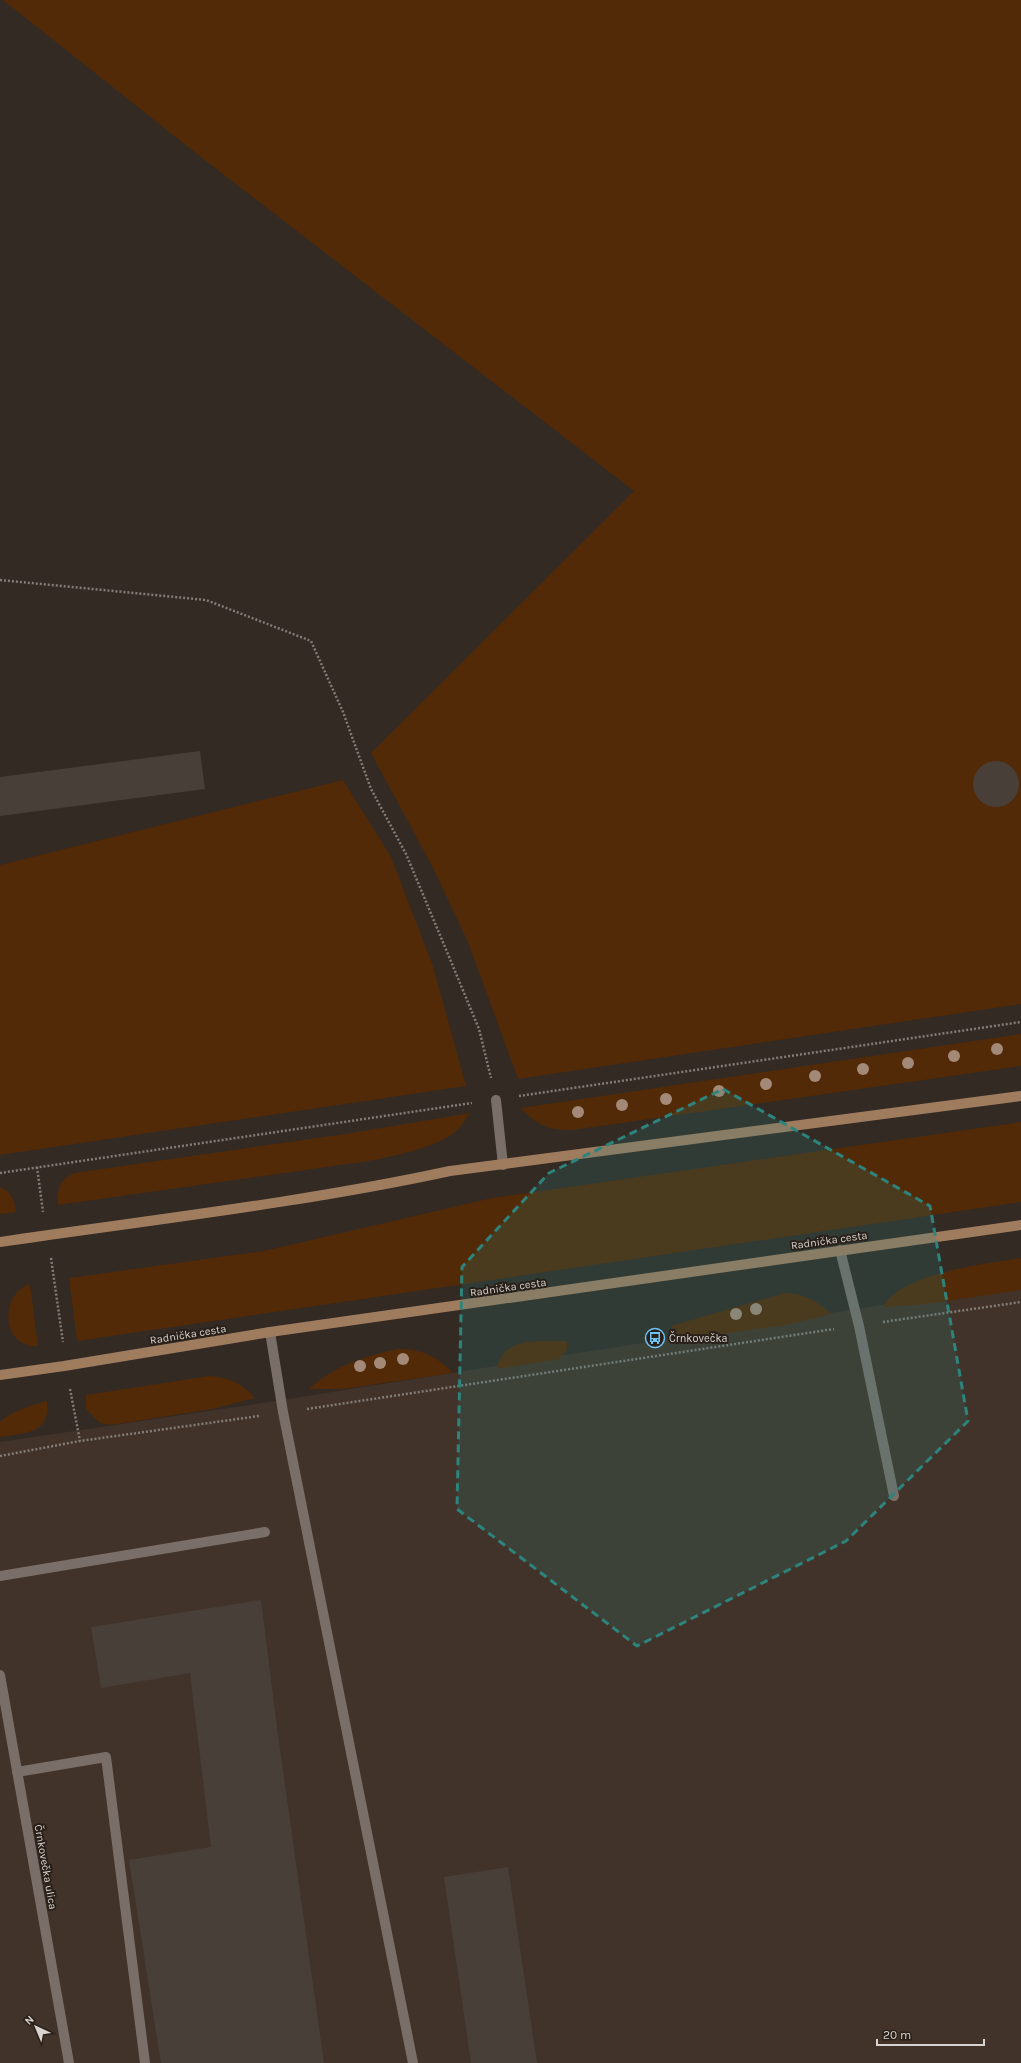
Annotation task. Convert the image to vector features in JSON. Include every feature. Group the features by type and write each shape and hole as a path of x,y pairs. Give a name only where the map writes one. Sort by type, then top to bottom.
{"main road":[{"path":"0,1242 287,1202 369,1189 450,1172 1021,1096"},
{"name":"Radnička cesta","path":"0,1375 270,1332 840,1250 1021,1226"}],"street":[{"path":"496,1100 503,1165"},
{"path":"840,1250 859,1326 894,1496"},
{"path":"270,1332 283,1412 413,2063"},
{"path":"0,1576 265,1532"},
{"name":"Črnkovečka ulica","path":"0,1675 69,2063"},
{"path":"17,1772 106,1757 145,2063"}],"path":[{"path":"0,580 206,600 311,641 343,712 371,789 406,854 479,1030 496,1100"},
{"path":"518,1096 1021,1022"},
{"path":"0,1173 474,1103"},
{"path":"37,1167 43,1209"},
{"path":"54,1276 62,1342"},
{"path":"877,1323 1021,1302"},
{"path":"301,1410 841,1328"},
{"path":"70,1390 80,1441"},
{"path":"0,1456 80,1441 267,1414"}],"highlighted area":[{"path":"723,1089 930,1206 968,1421 846,1541 637,1646 457,1509 462,1267 549,1173"}],"shaded area":[{"path":"3,0 1021,0 1021,1004 518,1079 468,942 432,866 371,753 634,491 197,154"},
{"path":"343,780 391,857 433,966 466,1086 0,1155 0,865"},
{"path":"1021,1034 1021,1066 572,1130 556,1129 544,1126 538,1123 521,1108"},
{"path":"470,1113 459,1128 451,1135 441,1140 417,1150 369,1161 58,1205 58,1194 62,1182 74,1173 345,1134"},
{"path":"1021,1122 1021,1202 77,1341 69,1278 264,1251 492,1198"},
{"path":"0,1187 7,1191 12,1197 16,1212 0,1214"},
{"path":"1021,1258 1021,1290 920,1305 883,1307 893,1295 907,1286 925,1278 966,1267"},
{"path":"1021,1283 1021,2063 0,2063 0,1442 269,1402"},
{"path":"30,1284 38,1346 26,1344 16,1338 11,1330 8,1319 9,1308 13,1298 20,1289"},
{"path":"785,1293 804,1296 822,1306 831,1314 791,1324 687,1339 679,1336 671,1326"},
{"path":"535,1341 567,1341 567,1350 559,1359 497,1369 500,1358 507,1350 515,1345"},
{"path":"398,1349 414,1350 428,1355 441,1362 453,1373 343,1389 309,1389 329,1374 350,1363"},
{"path":"209,1376 228,1379 245,1388 255,1398 212,1409 111,1425 100,1423 86,1409 86,1395"},
{"path":"47,1401 45,1420 40,1426 27,1433 0,1437 0,1422 5,1418 22,1409"}],"building":[{"path":"200,751 205,789 0,816 0,777"},
{"path":"1001,761 1013,767 1018,775 1018,793 1013,801 1005,806 991,807 979,801 974,793 973,779 979,767 987,762"},
{"path":"261,1600 277,1728 324,2063 161,2063 129,1860 211,1847 190,1673 101,1688 91,1627"},
{"path":"508,1867 537,2063 471,2063 444,1877"}],"place":[{"name":"Črnkovečka","path":"655,1338"}]}
